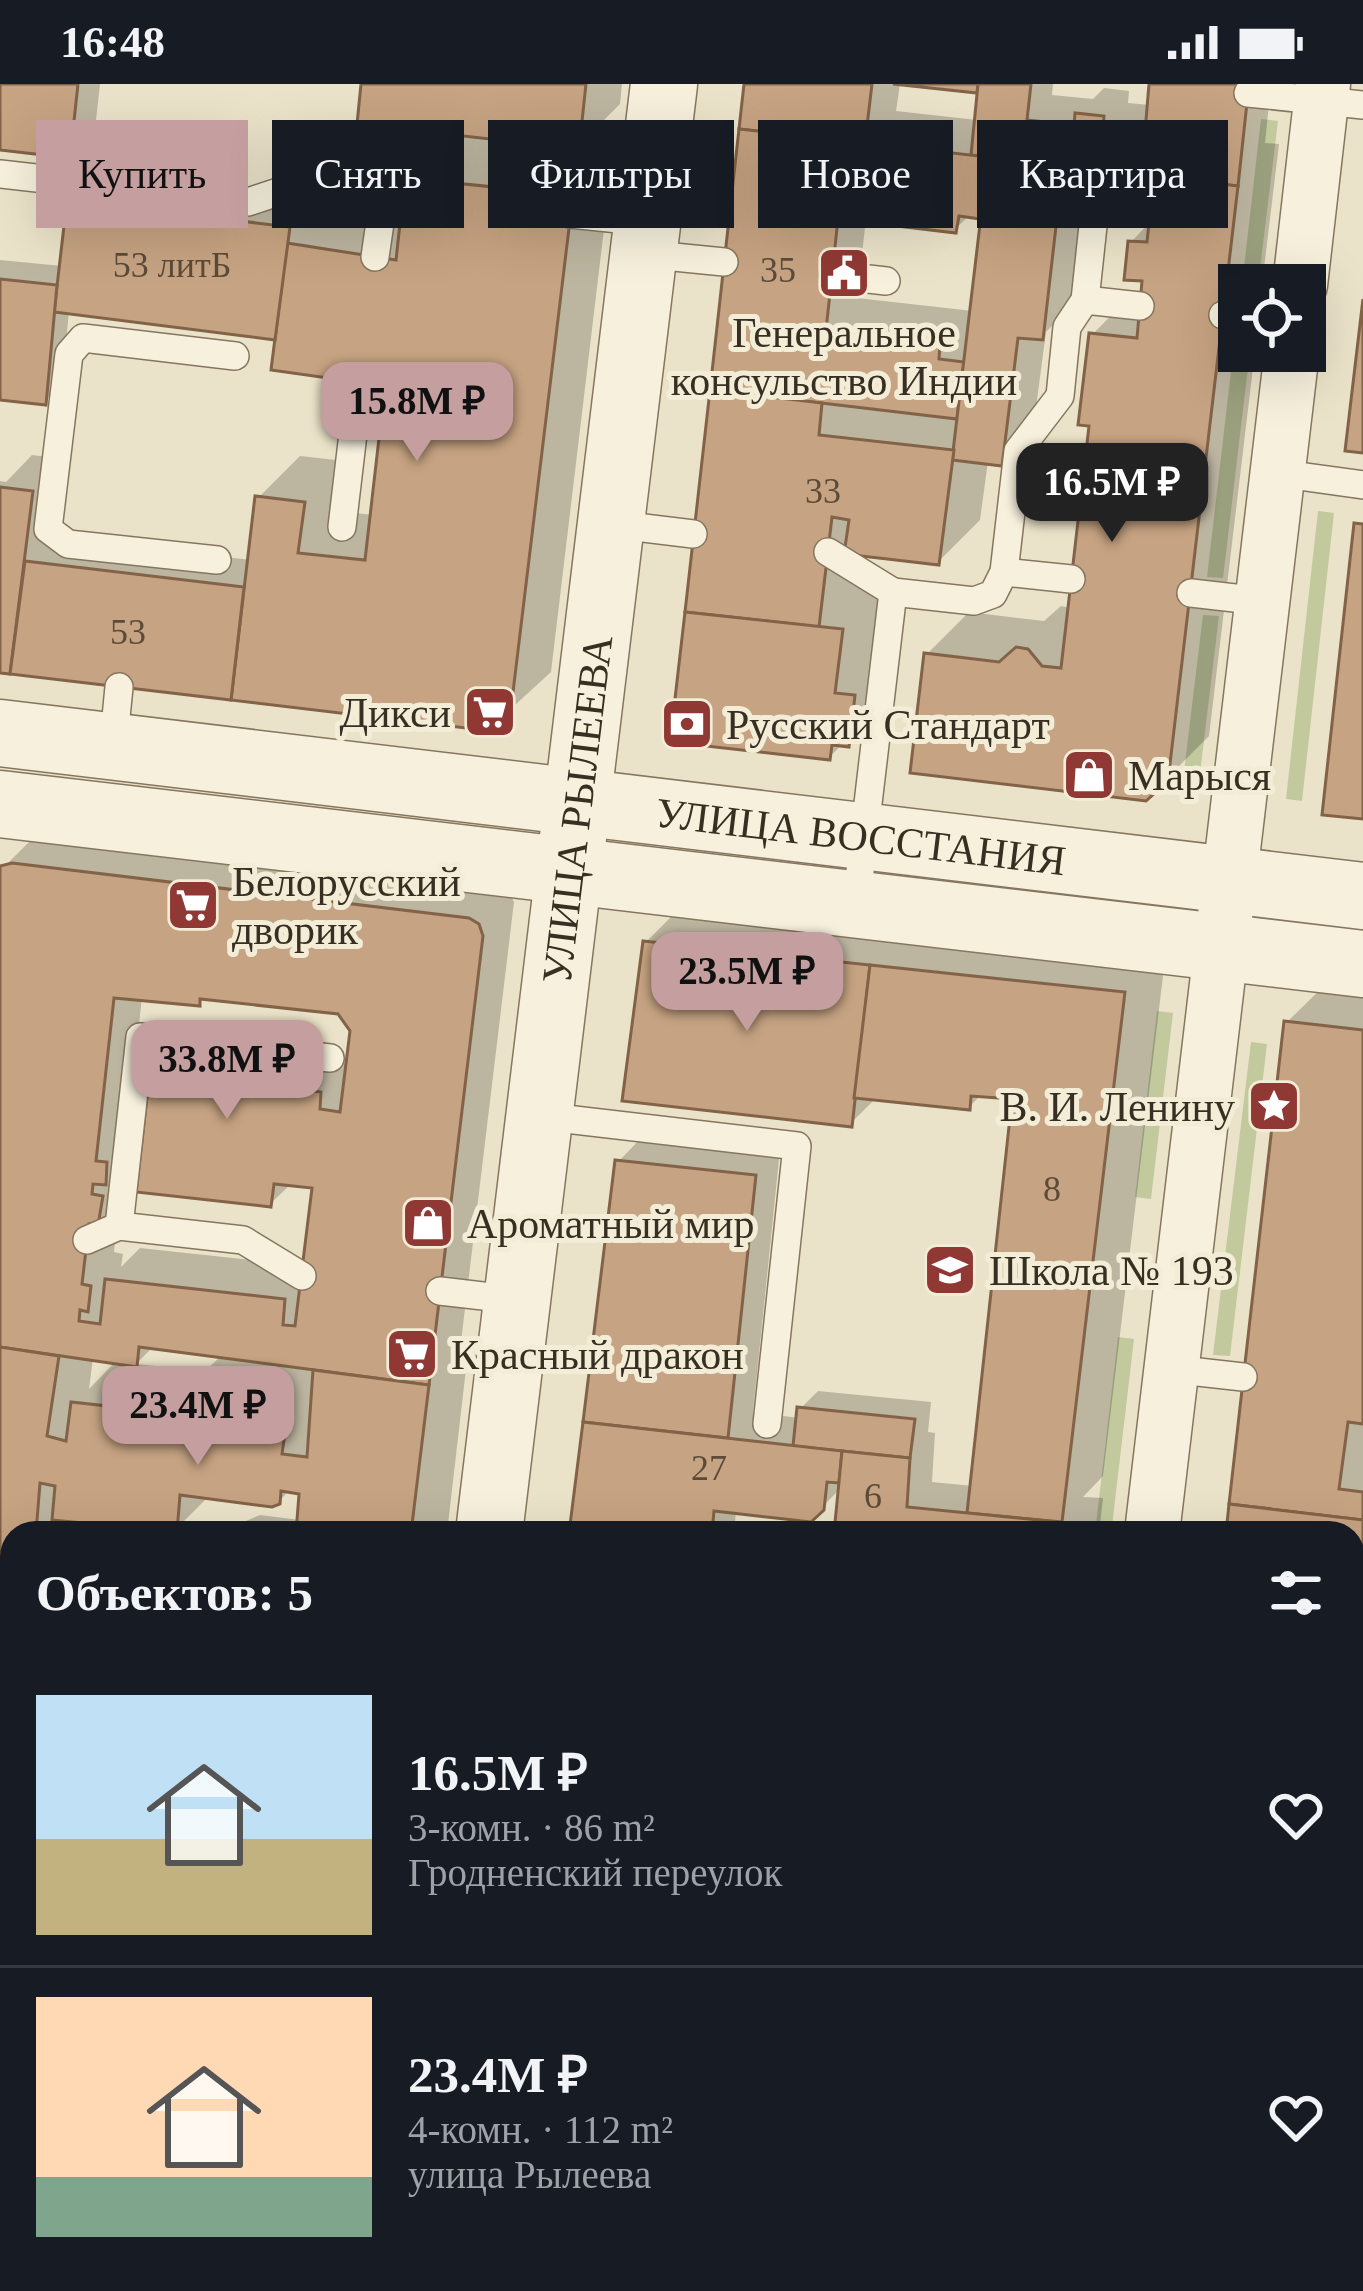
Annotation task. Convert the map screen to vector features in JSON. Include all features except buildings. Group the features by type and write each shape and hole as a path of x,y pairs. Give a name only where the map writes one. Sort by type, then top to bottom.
{"street":[{"name":"УЛИЦА РЫЛЕЕВА","path":"490,1521 664,84"},
{"path":"1304,264 1336,96"},
{"path":"1153,1521 1289,372"},
{"name":"УЛИЦА ВОССТАНИЯ","path":"0,733 116,717 577,805 1363,896"},
{"name":"УЛИЦА ВОССТАНИЯ","path":"0,804 1363,964"}],"lane":[{"path":"1248,93 1336,96"},
{"path":"0,174 248,202 299,184 394,196 375,257"},
{"path":"614,228 724,262"},
{"path":"828,552 893,592 974,602 993,594 1004,572 1018,451 1060,396 1067,327 1085,300 1093,228"},
{"path":"832,275 886,281"},
{"path":"1085,300 1140,306"},
{"path":"217,560 133,562 68,544 48,529 69,354 83,338 235,356"},
{"path":"342,527 359,383"},
{"path":"1277,473 1363,485"},
{"path":"611,524 693,534"},
{"path":"1004,572 1071,579"},
{"path":"856,905 893,592"},
{"path":"1191,593 1261,601"},
{"path":"119,1226 140,1037 330,1058"},
{"path":"540,1116 797,1146 767,1424"},
{"path":"87,1240 119,1226 243,1240 302,1276"},
{"path":"440,1291 517,1300"},
{"path":"1171,1369 1243,1377"}],"green space":[{"path":"1261,119 1278,121 1261,264 1244,264"},
{"path":"1231,372 1248,372 1223,578 1207,577"},
{"path":"1318,511 1334,513 1302,801 1286,799"},
{"path":"1203,615 1219,616 1198,790 1182,788"},
{"path":"1157,1011 1173,1013 1151,1199 1135,1197"},
{"path":"1251,1042 1267,1044 1230,1356 1213,1355"},
{"path":"1118,1337 1134,1339 1113,1521 1096,1521"}],"place":[{"name":"Генеральное консульство Индии","path":"844,273"},
{"name":"Дикси","path":"490,712"},
{"name":"Русский Стандарт","path":"687,724"},
{"name":"Марыся","path":"1089,775"},
{"name":"Белорусский дворик","path":"193,905"},
{"name":"В. И. Ленину","path":"1274,1106"},
{"name":"Ароматный мир","path":"428,1223"},
{"name":"Школа № 193","path":"950,1270"},
{"name":"Красный дракон","path":"412,1354"}]}
